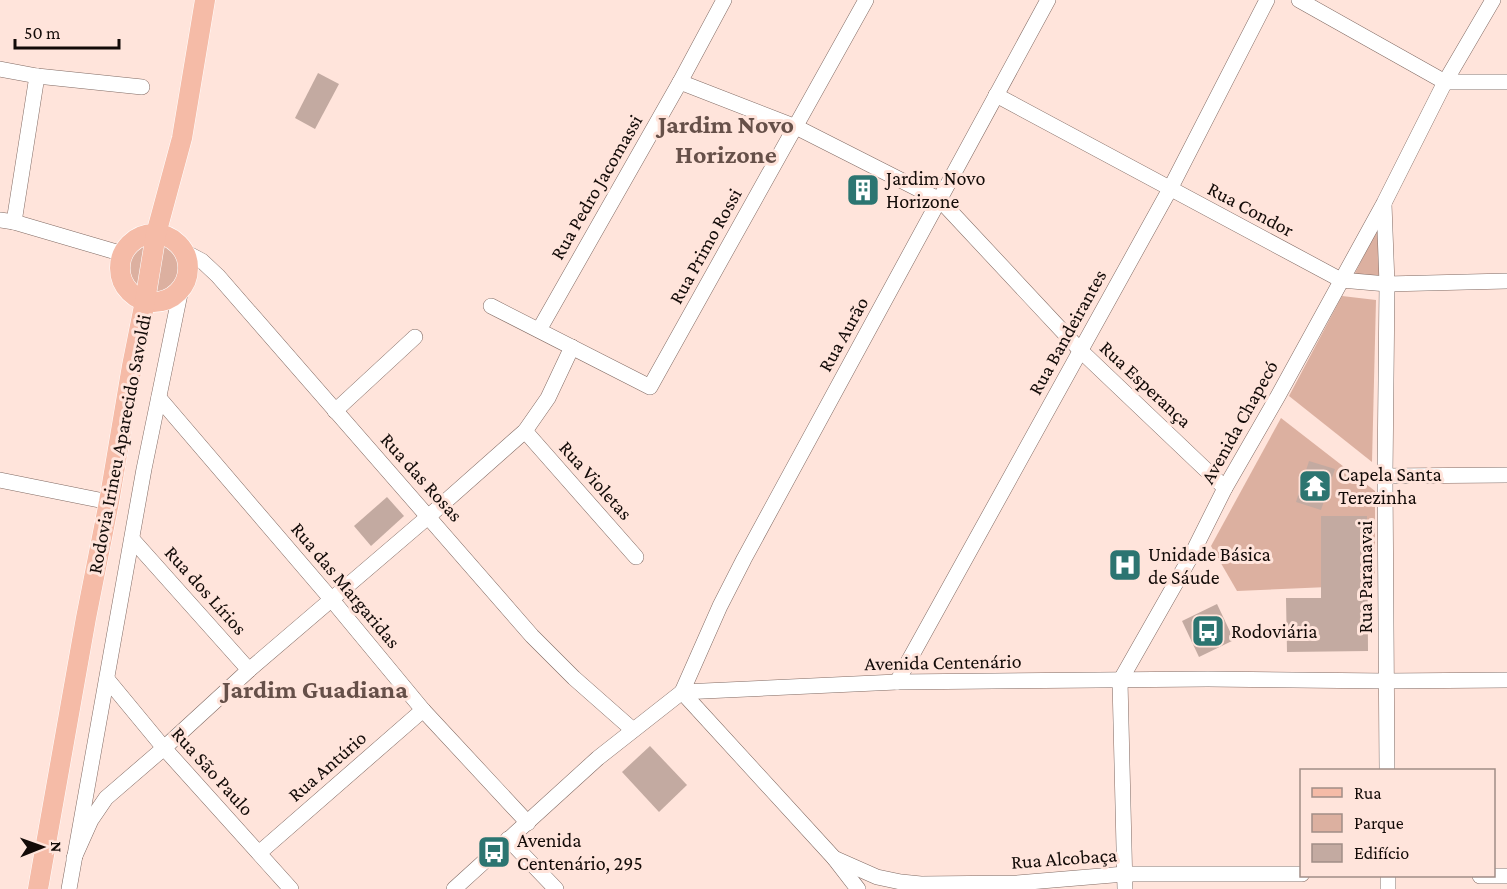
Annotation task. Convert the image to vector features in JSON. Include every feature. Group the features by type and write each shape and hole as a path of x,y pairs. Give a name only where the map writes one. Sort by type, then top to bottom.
{"main road":[{"name":"Rodovia Irineu Aparecido Savoldi","path":"38,889 156,234 182,138 205,0"},
{"path":"156,234 167,237 183,251 187,270 185,280 181,289 174,296 155,302 145,301 126,288 121,277 120,265 123,254 137,239 156,234"}],"street":[{"name":"Rua Pedro Jacomassi","path":"539,330 724,0"},
{"name":"Rua Primo Rossi","path":"572,347 650,387 866,0"},
{"name":"Rua Aurão","path":"682,692 720,606 744,559 1048,0"},
{"name":"Rua Bandeirantes","path":"897,682 1170,189 1267,0"},
{"path":"1299,0 1444,82 1507,82"},
{"name":"Avenida Chapecó","path":"1120,681 1190,558 1225,488 1384,203 1444,82 1493,0"},
{"path":"0,69 37,76 142,87"},
{"path":"37,76 7,221 123,254"},
{"name":"Rua Esperança","path":"680,82 796,127 940,200 1081,351 1225,488"},
{"name":"Rua Condor","path":"996,95 1341,280 1387,284 1507,281"},
{"name":"Rua Paranavai","path":"1384,203 1387,284 1385,476 1387,769"},
{"name":"Rua das Rosas","path":"183,251 202,261 218,276 532,636 574,678 633,730"},
{"path":"69,889 132,539 181,289"},
{"path":"74,858 91,820 106,798 249,670 525,431 548,398 572,347 491,306"},
{"path":"335,411 415,337"},
{"name":"Rua das Margaridas","path":"159,398 423,710 528,823"},
{"name":"Rua Violetas","path":"525,431 636,557"},
{"path":"1385,476 1507,475"},
{"path":"0,480 109,502"},
{"name":"Rua dos Lírios","path":"132,539 249,670"},
{"name":"Rua São Paulo","path":"107,679 164,748 291,889"},
{"name":"Avenida Centenário","path":"682,692 897,682 1507,680"},
{"path":"1120,681 1125,882"},
{"path":"454,889 598,758 682,692 834,858 858,889"},
{"name":"Rua Antúrio","path":"258,854 423,710"},
{"path":"508,839 556,889"},
{"name":"Rua Alcobaça","path":"834,858 878,877 921,884 1125,882 1300,874"}],"green space":[{"path":"1377,230 1382,282 1352,279"},
{"path":"164,238 175,244 180,251 183,270 179,283 172,292 153,299"},
{"path":"148,239 138,295 126,281 125,265 133,250"},
{"path":"1342,296 1376,300 1372,462 1289,396"},
{"path":"1281,418 1375,491 1375,585 1237,591 1211,546"}],"building":[{"path":"318,73 339,84 315,129 295,118"},
{"name":"Jardim Novo Horizone","path":"857,177 877,187 868,204 849,194"},
{"name":"Capela Santa Terezinha","path":"1309,461 1335,469 1321,510 1296,502"},
{"path":"387,497 404,516 371,546 354,526"},
{"path":"1321,516 1367,516 1368,651 1287,652 1286,598 1321,598"},
{"name":"Rodoviária","path":"1217,604 1234,640 1199,657 1182,621"},
{"path":"650,746 687,785 659,812 622,772"}],"place":[{"name":"Jardim Novo Horizone","path":"863,190"},
{"name":"Capela Santa Terezinha","path":"1315,486"},
{"name":"Unidade Básica de Sáude","path":"1125,565"},
{"name":"Rodoviária","path":"1208,631"},
{"name":"Avenida Centenário, 295","path":"494,852"}],"district":[{"name":"Jardim Novo Horizone","path":"726,139"},
{"name":"Jardim Guadiana","path":"315,689"}]}
